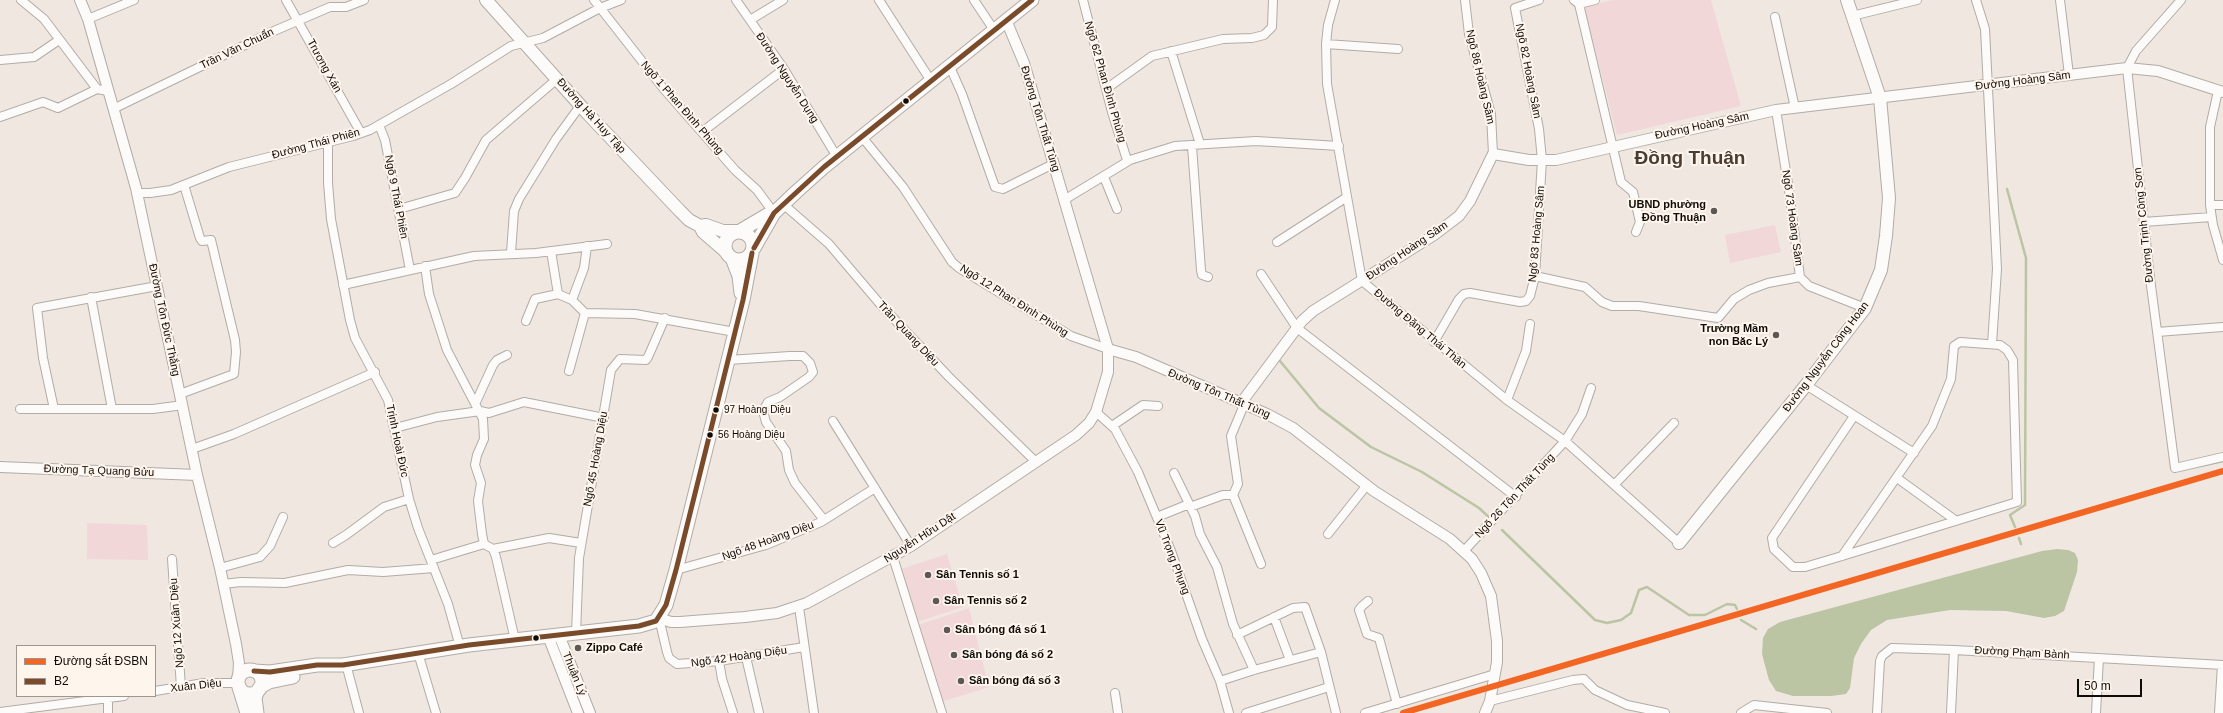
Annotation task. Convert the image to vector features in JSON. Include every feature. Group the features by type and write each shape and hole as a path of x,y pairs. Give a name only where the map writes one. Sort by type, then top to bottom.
{"main road":[{"name":"Đường Hà Huy Tập","path":"486,0 526,43 580,106 679,210 689,220 700,226 703,232 729,255"},
{"path":"743,300 739,276 725,247 726,239 779,209 837,157 1032,0"},
{"name":"Đường Nguyễn Công Hoan","path":"1679,543 1806,385 1865,308 1871,297 1880,270 1886,236 1889,198 1880,98 1847,0"},
{"path":"729,255 743,260 753,251 779,209"},
{"name":"Đường Hà Huy Tập","path":"700,226 706,225 723,231 738,231"},
{"path":"247,713 238,683 243,672 252,670 270,672 317,665 344,664 460,647 644,625 653,623 659,618 670,595 743,300 753,251 752,238 746,232 738,231"},
{"path":"238,683 248,693 269,682 318,673 344,664"},
{"path":"252,670 261,679 255,698 257,713"}],"street":[{"path":"21,0 44,19 97,89"},
{"name":"Đường Tôn Đức Thắng","path":"80,0 88,19 137,193 197,475 220,568 236,644"},
{"path":"88,19 134,0"},
{"name":"Trương Xán","path":"286,0 361,133"},
{"name":"Trần Văn Chuẩn","path":"113,109 330,7 346,7 364,0"},
{"name":"Ngõ 1 Phan Đình Phùng","path":"594,0 663,88 757,190 779,209"},
{"name":"Đường Thái Phiên","path":"137,193 150,193 184,185 229,167 361,133 379,125 451,84 511,46 543,38 600,8 621,0"},
{"name":"Đường Nguyễn Dụng","path":"736,0 784,70 837,157"},
{"path":"750,20 783,0"},
{"path":"879,0 931,81"},
{"path":"974,0 994,30"},
{"name":"Ngõ 62 Phan Đình Phùng","path":"1082,0 1127,160 1130,160"},
{"path":"1106,89 1152,56 1214,40 1252,38 1271,31 1274,21 1273,0"},
{"path":"1335,0 1328,25 1326,44 1327,84 1362,281"},
{"name":"Ngõ 86 Hoàng Sâm","path":"1465,0 1469,34 1491,114 1493,154"},
{"name":"Ngõ 82 Hoàng Sâm","path":"1539,0 1514,4 1539,129 1542,160"},
{"path":"1595,0 1576,2 1614,146 1621,182 1633,192 1638,211 1640,222 1636,232"},
{"path":"1852,16 1917,0"},
{"path":"1976,0 1985,29 1986,85 1997,269 1992,344"},
{"path":"2127,68 2136,51 2181,0"},
{"path":"2062,1 2069,75"},
{"path":"1775,17 1795,108"},
{"name":"Đường Tôn Thất Tùng","path":"1006,20 1024,64 1108,349 1136,357 1267,414 1293,428 1367,485 1450,539 1464,551 1481,573 1491,596 1497,641 1495,674 1490,701 1485,713"},
{"path":"0,60 34,58 59,40"},
{"path":"1326,44 1398,49"},
{"path":"1171,52 1196,145 1201,270 1202,275 1208,277"},
{"path":"950,67 962,94 995,187 1003,190 1053,164"},
{"name":"Đường Hoàng Sâm","path":"1243,404 1297,328 1313,312 1459,216 1470,201 1493,154 1529,160 1556,160 1776,110 2127,68 2158,71 2221,92"},
{"name":"Đường Trịnh Công Sơn","path":"2127,68 2157,332 2175,468 2223,457"},
{"path":"702,132 784,70"},
{"path":"399,209 455,192 466,178 486,140 557,79"},
{"path":"0,117 43,102 58,108 97,89 108,91"},
{"path":"2221,92 2210,127 2210,205 2211,217 2223,260"},
{"path":"511,253 514,211 518,200 556,139 580,106"},
{"name":"Ngõ 73 Hoàng Sâm","path":"1776,110 1789,190 1800,277 1809,286 1865,308"},
{"name":"Ngõ 9 Thái Phiên","path":"379,125 385,140 410,270"},
{"name":"Ngõ 12 Phan Đình Phùng","path":"862,137 904,187 952,262 959,268 1071,336 1108,349"},
{"path":"1064,200 1130,160 1175,146 1256,140 1339,146"},
{"name":"Trịnh Hoài Đức","path":"328,142 328,184 331,219 354,338 375,372 388,400 409,499 448,604 460,647"},
{"name":"Ngõ 83 Hoàng Sâm","path":"1434,342 1459,299 1464,294 1470,293 1520,302 1526,301 1530,296 1535,276 1542,160"},
{"path":"1104,177 1117,209"},
{"path":"20,409 153,409 181,399 234,374 236,352 235,340 211,240 202,241 200,238 184,185"},
{"path":"1277,242 1347,197"},
{"path":"2210,205 2223,205"},
{"name":"Trần Quang Diệu","path":"779,209 829,244 880,304 949,377 1036,462"},
{"path":"2144,222 2211,217"},
{"path":"343,285 474,256 551,251 607,244"},
{"path":"572,300 584,268 587,246"},
{"path":"551,251 558,294"},
{"path":"425,266 429,294 448,350 476,402 483,419 484,440 474,466 481,483 478,501 484,544"},
{"path":"1261,274 1297,328 1516,497"},
{"path":"1535,276 1585,287 1602,302 1612,306 1639,306 1718,318 1734,299 1749,290 1768,283 1800,277"},
{"name":"Đường Đặng Thái Thân","path":"1362,281 1434,342 1507,400 1565,441 1679,543"},
{"path":"54,409 43,358 36,308 157,286"},
{"path":"526,321 535,299 558,294 572,300 585,312 635,314 665,318 735,332"},
{"path":"91,297 112,409"},
{"path":"569,371 585,312"},
{"name":"Ngõ 45 Hoàng Diệu","path":"576,633 581,543 604,418 611,370 614,364 620,359 646,360 665,318"},
{"path":"1507,400 1526,352 1530,324"},
{"path":"2157,332 2223,327"},
{"path":"1842,556 1932,426 1942,405 1951,379 1954,346 1960,342 2000,345 2007,350 2013,360 2017,502 1955,520 1842,556 1806,567 1793,567 1774,549 1772,538 1854,416"},
{"name":"Nguyễn Hữu Dật","path":"659,618 671,622 687,622 777,613 799,607 893,557 1076,435 1089,424 1096,412 1108,372 1108,349"},
{"path":"476,402 493,365 497,360 507,355"},
{"path":"728,360 802,356 810,363 813,372 809,377 780,397 768,402 763,411 766,422 782,443 786,451 789,470 795,483 824,520"},
{"path":"192,449 234,434 375,372"},
{"path":"1806,385 1914,453"},
{"name":"Ngõ 26 Tôn Thất Tùng","path":"1464,551 1516,497 1565,441 1579,419 1591,388"},
{"path":"395,428 437,417 480,411 489,413 524,402 604,418"},
{"path":"1243,404 1231,436 1238,484 1233,495 1261,564"},
{"path":"1112,426 1143,405 1158,406"},
{"name":"Vũ Trọng Phụng","path":"1096,412 1112,426 1138,472 1157,517 1220,681 1229,713"},
{"path":"833,421 911,546"},
{"path":"1614,485 1674,423"},
{"name":"Đường Tạ Quang Bửu","path":"0,467 197,475"},
{"path":"1174,473 1190,505 1200,534 1217,567 1237,635 1247,651 1254,670"},
{"path":"1896,478 1955,520"},
{"path":"1328,534 1367,485"},
{"name":"Ngõ 48 Hoàng Diệu","path":"676,570 741,553 824,520 875,488"},
{"path":"1157,517 1223,495 1233,495"},
{"path":"333,543 362,524 384,507 409,499"},
{"path":"220,568 260,557 270,546 282,517"},
{"path":"484,544 493,549 548,538 581,543"},
{"path":"223,584 241,582 285,583 348,570 383,572 432,564 484,544"},
{"path":"493,549 515,640"},
{"path":"893,557 942,713"},
{"name":"Ngõ 12 Xuân Diệu","path":"172,559 181,687"},
{"path":"1368,602 1362,606 1360,610 1367,634 1377,636 1380,641 1397,704"},
{"path":"799,607 814,713"},
{"path":"1237,635 1293,608 1305,607 1309,611 1321,652 1336,713"},
{"path":"1274,617 1290,660"},
{"name":"Ngõ 42 Hoàng Diệu","path":"659,618 667,652 670,658 677,664 719,662 804,647"},
{"name":"Thuận Lý","path":"553,636 578,713"},
{"name":"Thuận Lý","path":"553,636 590,713"},
{"path":"236,644 243,662 252,670"},
{"path":"236,644 239,663 238,683"},
{"name":"Đường Phạm Bành","path":"1877,713 1880,661 1886,651 1896,648 2223,665"},
{"path":"1951,713 1954,650"},
{"path":"1220,681 1321,652"},
{"path":"418,653 436,713"},
{"path":"746,657 760,713"},
{"path":"2096,713 2099,658"},
{"path":"719,662 722,679 733,713"},
{"path":"344,664 359,713"},
{"path":"2219,713 2223,665"},
{"path":"1365,713 1495,674"},
{"path":"1490,701 1584,679 1595,690 1625,709 1665,713"},
{"name":"Xuân Diệu","path":"156,691 204,683 238,683"},
{"path":"1246,713 1329,687"},
{"path":"1115,693 1118,713"},
{"path":"0,712 12,712 119,697"},
{"path":"108,699 108,713"},
{"path":"1741,713 1754,705 1827,713"}],"shaded area":[{"path":"1613,0 1711,0 1741,106 1617,135 1584,7"},
{"path":"1775,225 1781,252 1730,263 1725,235"},
{"path":"87,523 147,525 148,560 87,559"},
{"path":"2057,549 2068,550 2075,553 2078,560 2077,572 2064,611 2055,616 2044,618 2006,611 1950,610 1887,620 1871,630 1861,644 1854,658 1850,688 1846,694 1831,696 1793,696 1776,691 1769,680 1762,654 1763,638 1768,629 1780,622 2042,551"},
{"path":"947,554 963,607 917,622 901,569"},
{"path":"969,608 989,687 941,702 918,625"}],"waterway":[{"path":"2007,189 2026,258 2025,505 2010,515 2015,527"},
{"path":"1280,361 1319,408 1371,447 1422,472 1479,508 1492,520"},
{"path":"1502,530 1595,620 1607,623 1621,620 1631,613 1639,590 1647,587 1689,615 1705,615 1727,604 1735,605 1737,609"},
{"path":"2019,538 2021,544"},
{"path":"1741,620 1756,629"}],"rail line":[{"name":"ĐSBN","path":"1403,713 2223,471"}],"transit line":[{"name":"B2","path":"754,248 774,213 824,167 1032,0"},
{"name":"B2","path":"254,671 270,672 317,665 343,665 469,645 639,626 656,621 666,605 676,570 743,300 752,253"}],"place":[{"name":"UBND phường Đồng Thuận","path":"1714,211"},
{"name":"Trường Mầm non Băc Lý","path":"1776,335"},
{"name":"97 Hoàng Diệu","path":"716,410"},
{"name":"56 Hoàng Diệu","path":"710,435"},
{"name":"Sân Tennis số 1","path":"928,575"},
{"name":"Sân Tennis số 2","path":"936,601"},
{"name":"Sân bóng đá số 1","path":"947,630"},
{"name":"Zippo Café","path":"578,648"},
{"name":"Sân bóng đá số 2","path":"954,655"},
{"name":"Sân bóng đá số 3","path":"961,681"}],"district":[{"name":"Đồng Thuận","path":"1690,159"}]}
